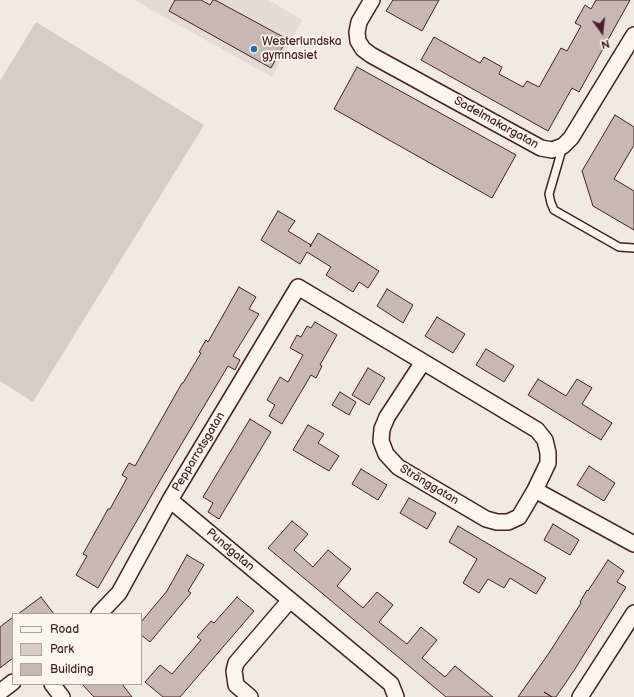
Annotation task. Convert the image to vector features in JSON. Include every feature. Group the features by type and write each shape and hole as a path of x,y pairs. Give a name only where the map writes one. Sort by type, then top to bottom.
{"street":[{"name":"Sadelmakargatan","path":"372,0 359,22 357,32 358,41 363,49 371,55 542,148 552,150 563,146"},
{"path":"563,146 572,138 634,34"},
{"name":"Stränggatan","path":"298,287 537,430 544,440 548,453 548,463 535,490 519,517 508,522 497,522 486,519 398,467 386,454 381,441 382,429 387,417 423,362"},
{"name":"Pepparrotsgatan","path":"100,613 119,593 170,500 298,287"},
{"path":"535,490 634,544"},
{"name":"Pundgatan","path":"170,500 391,684 396,697"},
{"path":"250,697 236,686 234,671 236,663 290,600"},
{"path":"580,697 634,613"},
{"path":"0,692 12,683"},
{"path":"53,685 62,697"}],"lane":[{"path":"563,146 549,194 550,203 554,210 619,247 634,248"}],"shaded area":[{"name":"Westerlundska gymnasiet","path":"134,0 269,0 302,20 272,77"}],"green space":[{"path":"36,22 204,125 33,402 0,381 0,81"}],"building":[{"path":"175,0 201,0 210,5 213,0 215,0 287,39 271,68 169,11"},
{"path":"393,0 439,0 422,31 386,11"},
{"path":"596,0 630,0 579,92 572,88 548,131 421,60 434,37 480,63 484,57 502,67 499,74 523,87 527,81 539,87 561,48 567,51 581,26 575,23 585,5 591,9"},
{"path":"357,67 516,155 492,198 334,109"},
{"path":"615,115 634,127 634,145 614,179 634,191 634,230 593,206 582,171"},
{"path":"278,211 295,221 288,231 311,245 310,247 318,233 379,271 368,288 359,282 353,292 326,275 331,267 307,252 300,264 261,240"},
{"path":"239,287 256,297 249,309 259,314 233,356 240,360 235,370 228,366 98,588 76,575 87,556 83,554 127,478 122,475 129,463 135,466 182,383 201,353 199,352 206,340 208,342"},
{"path":"387,289 413,305 403,323 377,306"},
{"path":"437,317 465,334 453,353 425,336"},
{"path":"315,322 337,335 320,365 322,366 316,378 311,375 282,424 269,416 275,405 267,400 280,377 288,382 303,355 290,348 297,335 301,337 307,326 311,328"},
{"path":"486,349 514,366 504,382 476,365"},
{"path":"368,368 385,378 369,405 352,395"},
{"path":"538,379 566,396 577,379 592,388 582,404 612,423 601,440 528,395"},
{"path":"340,392 356,402 349,415 332,405"},
{"path":"250,419 271,432 219,519 208,512 213,503 203,497"},
{"path":"308,425 324,434 318,443 339,456 329,471 293,450"},
{"path":"589,466 615,483 604,501 577,485"},
{"path":"361,469 387,485 378,500 352,484"},
{"path":"409,498 436,513 427,529 400,513"},
{"path":"292,521 308,534 294,550 313,567 328,550 351,569 337,586 363,608 377,592 393,605 379,622 407,644 421,627 437,640 422,658 445,677 455,666 493,697 446,697 268,548"},
{"path":"553,524 579,540 570,555 544,540"},
{"path":"458,526 546,578 536,594 510,578 504,588 488,579 479,593 463,583 477,559 449,542"},
{"path":"187,555 204,565 188,591 191,593 150,642 142,636 142,621 167,591"},
{"path":"608,560 624,571 617,582 626,587 556,697 518,697 549,653 581,603 580,602 587,590 588,591"},
{"path":"41,597 53,613 19,613"},
{"path":"237,597 254,611 180,697 163,697 145,682 160,665 172,674 201,640 197,637 211,621 214,623"},
{"path":"12,618 12,659 0,668 0,627"},
{"path":"83,685 123,685 132,697 94,697"}],"place":[{"name":"Westerlundska gymnasiet","path":"254,49"}]}
